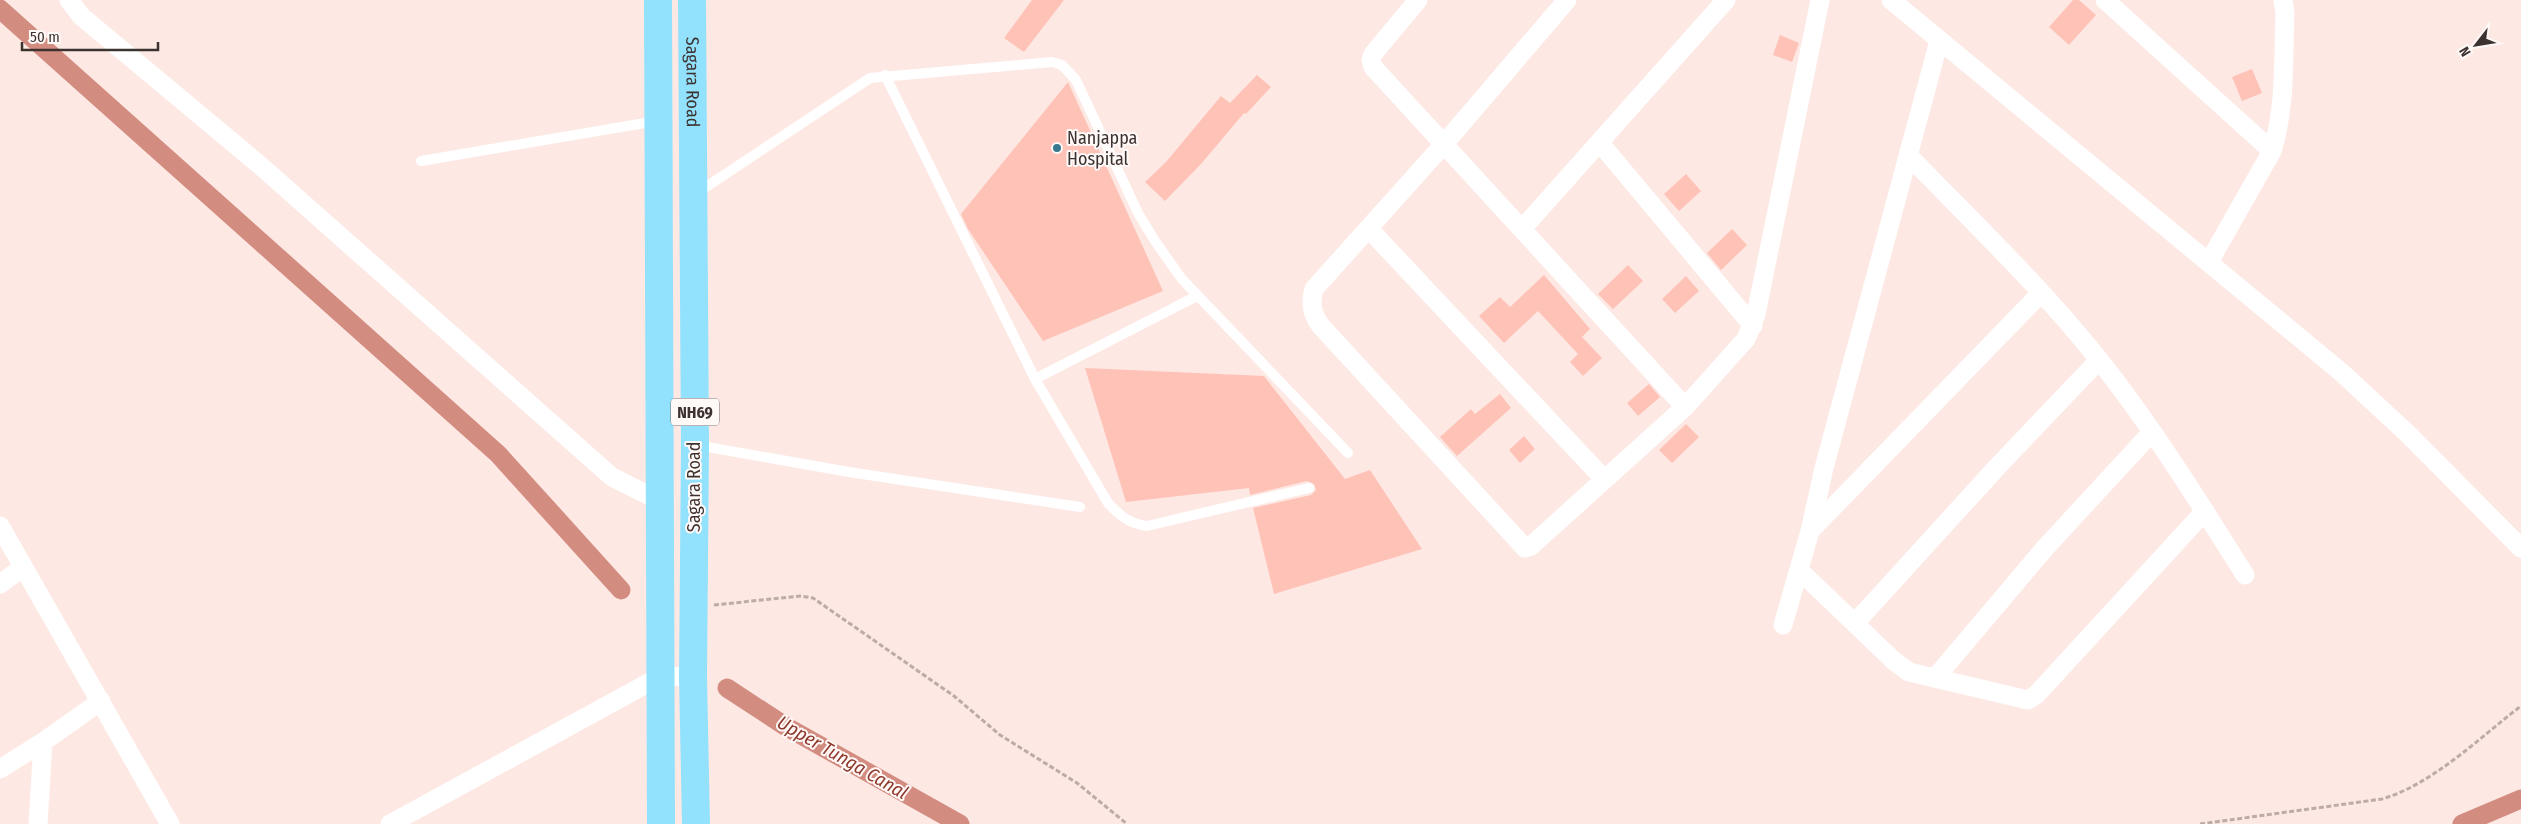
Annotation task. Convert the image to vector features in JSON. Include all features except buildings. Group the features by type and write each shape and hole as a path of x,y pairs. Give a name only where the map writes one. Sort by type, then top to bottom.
{"highway":[{"name":"Sagara Road","path":"658,0 661,824"},
{"name":"Sagara Road","path":"692,0 695,444 693,677 696,824"}],"street":[{"path":"69,0 81,16 269,173 612,477 660,501"},
{"path":"1418,0 1373,54 1371,60 1376,72 1685,408"},
{"path":"1567,0 1444,144 1314,289 1312,306 1314,316 1525,548 1531,546 1685,408 1746,339 1753,326 1820,0"},
{"path":"1522,229 1726,0"},
{"path":"2105,0 2272,150"},
{"path":"2208,262 2272,150 2281,114 2285,13 2283,0"},
{"path":"1901,2 1939,41 2341,372 2408,434 2521,548"},
{"path":"1783,625 1810,531 1824,468 1939,41"},
{"path":"1600,143 1753,326"},
{"path":"1908,155 2040,294 2099,360 2152,432 2245,575"},
{"path":"1369,229 1604,479"},
{"path":"1810,531 2040,294"},
{"path":"1855,623 1998,466 2099,360"},
{"path":"1936,677 2045,548 2152,432"},
{"path":"1799,570 1909,672 1936,677 2022,700 2033,698 2154,569 2205,511"},
{"path":"0,526 170,824"},
{"path":"0,584 23,567"},
{"path":"390,824 661,676 693,677"},
{"path":"0,770 43,742 100,700"},
{"path":"38,824 43,742"}],"lane":[{"path":"694,195 863,81 885,75 1052,62 1062,66 1076,80 1142,220 1155,241 1197,296 1348,454"},
{"path":"885,75 1035,379 1108,503 1125,519 1136,525 1147,526 1309,488"},
{"path":"421,161 657,121"},
{"path":"1035,379 1197,296"},
{"path":"695,444 849,472 1080,507"}],"path":[{"path":"693,603 717,605 800,596 813,598 954,696 1000,735 1083,788 1127,824"},
{"path":"2200,824 2382,799 2400,794 2419,784 2521,706"}],"waterway":[{"path":"0,9 498,454 621,590"},
{"name":"Upper Tunga Canal","path":"727,688 785,726 960,824"},
{"name":"Upper Tunga Canal","path":"2462,824 2521,799"}],"place":[{"name":"Nanjappa Hospital","path":"1057,148"}]}
